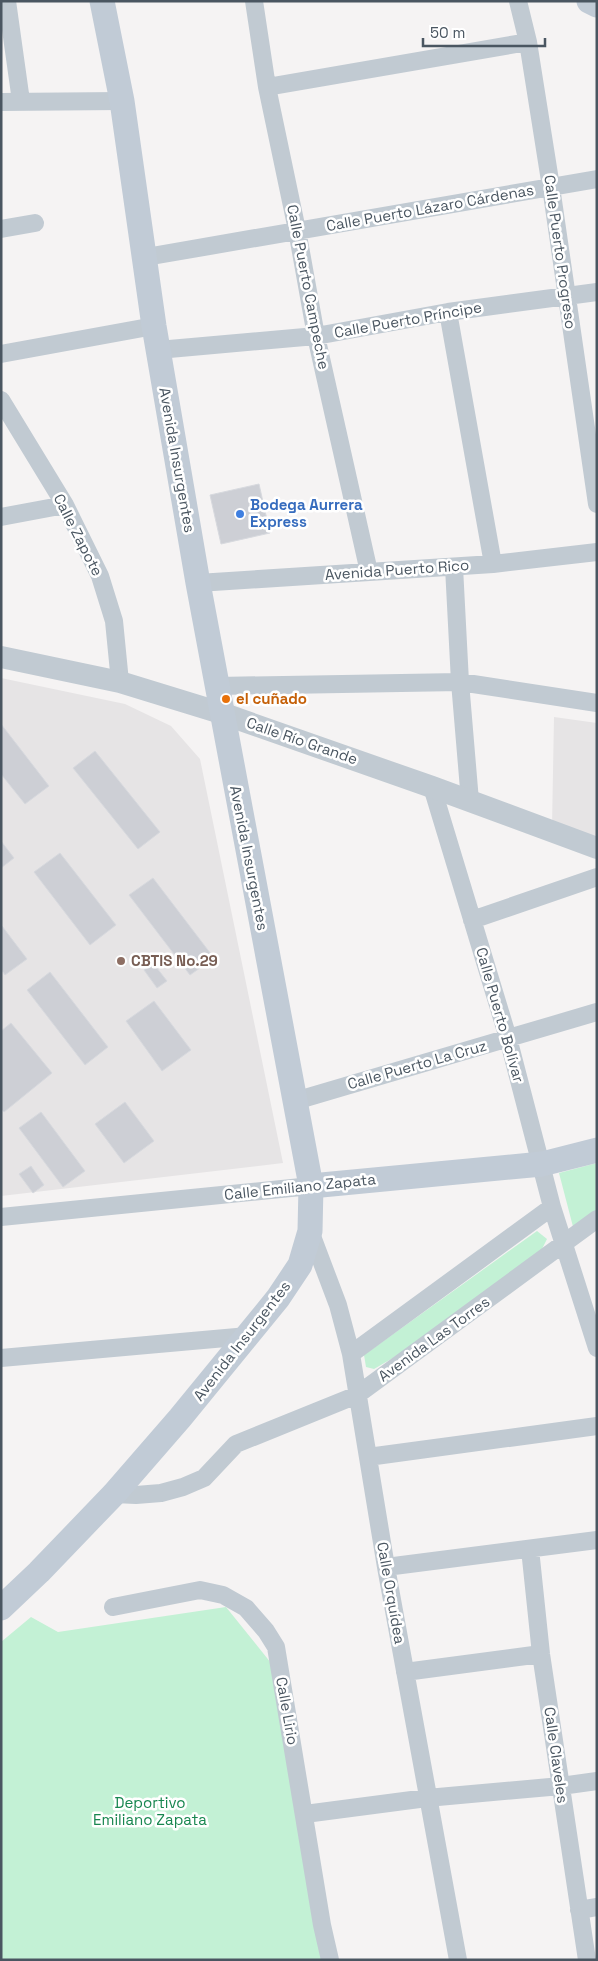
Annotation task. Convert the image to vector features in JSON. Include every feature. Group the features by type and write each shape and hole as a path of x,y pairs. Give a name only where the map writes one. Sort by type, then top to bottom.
{"main road":[{"name":"Avenida Insurgentes","path":"1,1608 114,1494 248,1336 278,1298 300,1265 310,1231 311,1186 198,583 156,338 146,257 122,101 102,1"},
{"path":"589,1 597,5"},
{"name":"Calle Emiliano Zapata","path":"311,1186 542,1164 597,1150"}],"street":[{"path":"7,1 21,101"},
{"name":"Calle Puerto Campeche","path":"254,1 267,87 297,230 316,336 369,572"},
{"name":"Calle Puerto Progreso","path":"518,1 528,42 551,187 597,504"},
{"path":"267,87 528,42"},
{"path":"1,102 122,101"},
{"name":"Calle Puerto Lázaro Cárdenas","path":"146,257 597,179"},
{"path":"1,229 35,223"},
{"name":"Calle Puerto Príncipe","path":"1,354 156,338 316,336 448,312 597,292"},
{"path":"448,312 493,564"},
{"name":"Calle Zapote","path":"1,400 65,505 100,576 114,621 120,682"},
{"path":"1,517 65,505"},
{"name":"Avenida Puerto Rico","path":"198,583 493,564 597,552"},
{"path":"454,567 460,682 470,801"},
{"name":"Calle Río Grande","path":"1,657 120,682 221,713 432,787 597,848"},
{"path":"217,686 460,682 597,703"},
{"name":"Calle Puerto Bolívar","path":"432,787 508,1038 552,1207 592,1322 597,1348"},
{"path":"472,920 597,878"},
{"name":"Calle Puerto La Cruz","path":"294,1100 597,1012"},
{"name":"Calle Emiliano Zapata","path":"1,1217 311,1186"},
{"path":"351,1354 552,1207"},
{"name":"Avenida Las Torres","path":"114,1494 161,1493 183,1487 204,1478 236,1444 357,1395 597,1219"},
{"name":"Calle Orquídea","path":"310,1231 338,1305 351,1354 386,1567 458,1960"},
{"path":"1,1358 248,1336"},
{"path":"368,1457 597,1426"},
{"path":"386,1567 597,1540"},
{"name":"Calle Claveles","path":"530,1549 541,1654 587,1960"},
{"name":"Calle Lirio","path":"113,1607 200,1590 223,1594 246,1608 266,1631 276,1647 322,1925 330,1960"},
{"path":"406,1672 541,1654"},
{"path":"305,1814 427,1798 597,1781"},
{"path":"579,1910 597,1908"}],"shaded area":[{"name":"CBTIS No.29","path":"1,678 125,704 171,726 200,759 283,1163 1,1196"},
{"path":"554,717 597,723 597,843 552,827"}],"green space":[{"path":"597,1163 597,1230 577,1242 559,1173"},
{"path":"537,1231 547,1239 542,1249 410,1348 374,1369 366,1367 364,1355"},
{"name":"Deportivo Emiliano Zapata","path":"226,1607 271,1663 325,1960 1,1960 1,1642 31,1617 58,1632"}],"building":[{"name":"Bodega Aurrera Express","path":"259,484 270,533 221,544 210,495"},
{"path":"1,724 49,786 25,804 1,774"},
{"path":"95,751 160,832 138,849 73,768"},
{"path":"1,841 14,858 1,868"},
{"path":"60,853 116,925 90,945 34,872"},
{"path":"153,878 214,958 190,975 129,895"},
{"path":"1,926 27,959 5,975 1,969"},
{"path":"153,963 167,981 157,988 144,970"},
{"path":"50,972 108,1047 85,1065 27,990"},
{"path":"154,1001 191,1050 162,1071 126,1021"},
{"path":"11,1023 52,1073 4,1112 1,1109 1,1031"},
{"path":"125,1102 154,1141 124,1163 95,1124"},
{"path":"41,1112 85,1171 63,1187 19,1128"},
{"path":"31,1166 44,1185 33,1193 19,1174"}],"place":[{"name":"Bodega Aurrera Express","path":"240,514"},
{"name":"el cuñado","path":"226,699"},
{"name":"CBTIS No.29","path":"121,961"}]}
